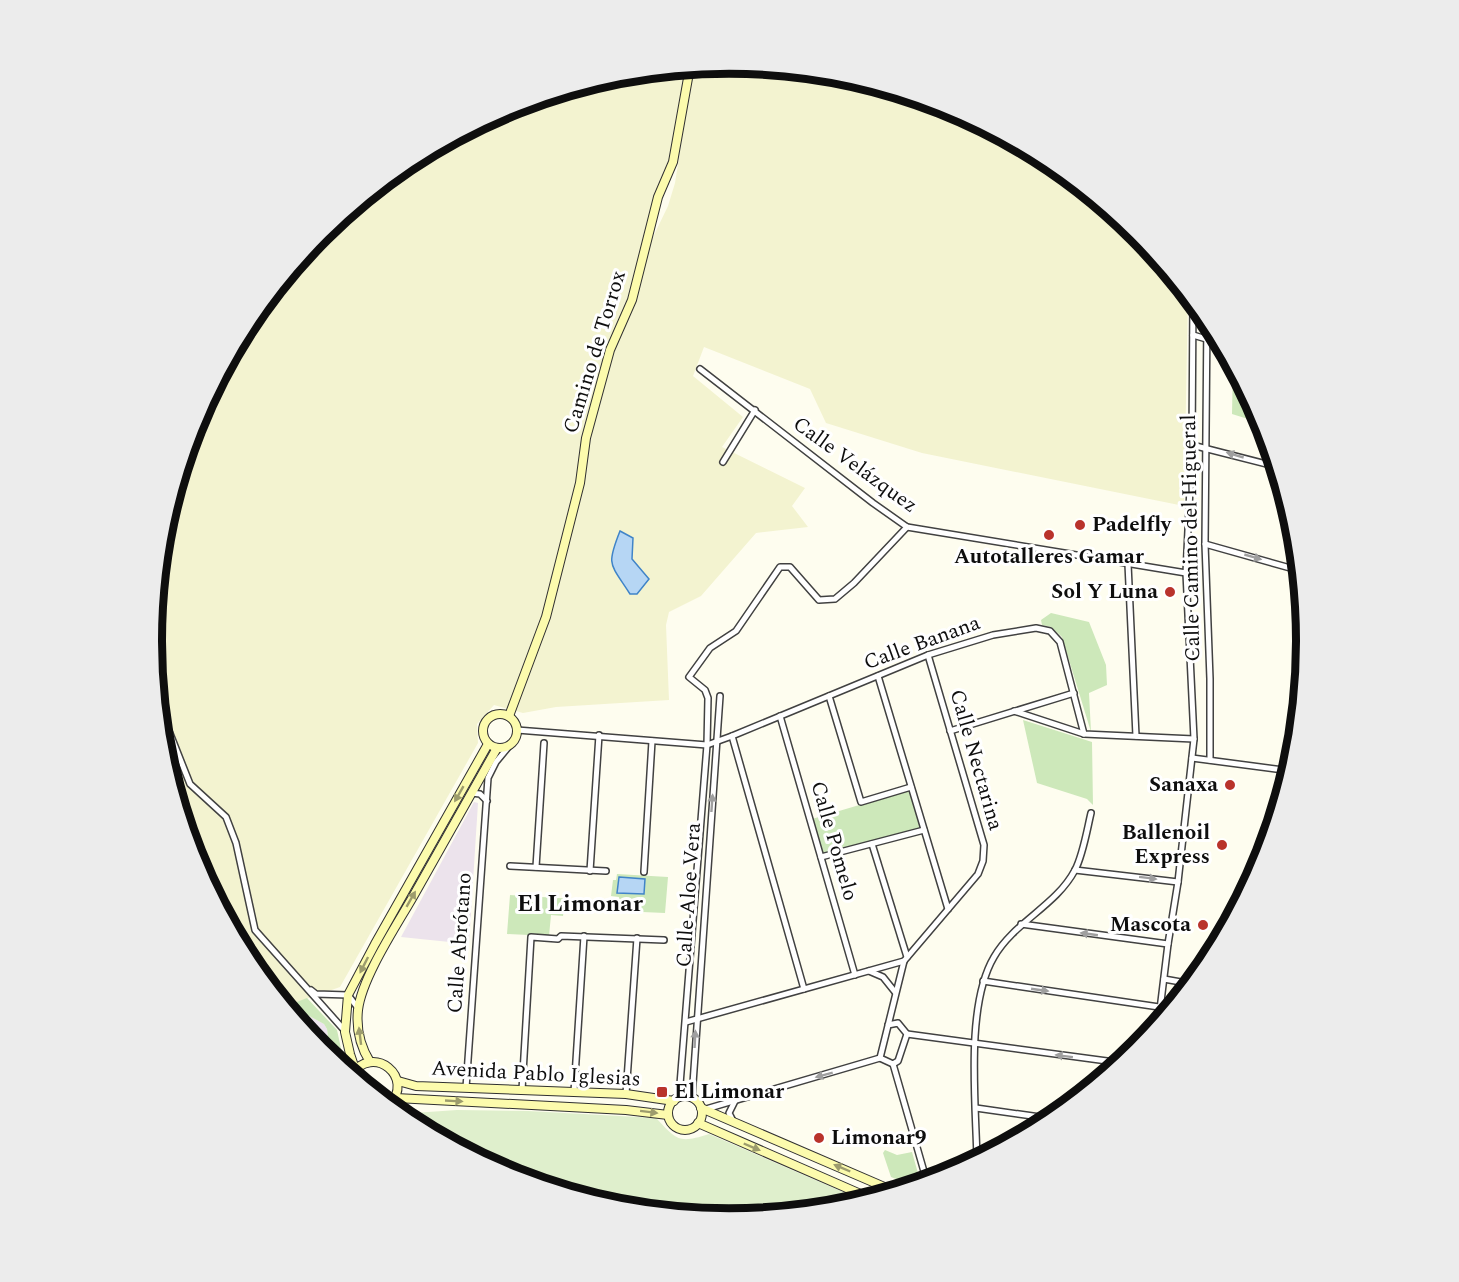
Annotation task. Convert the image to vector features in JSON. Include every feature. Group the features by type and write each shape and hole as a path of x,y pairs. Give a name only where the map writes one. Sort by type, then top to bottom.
{"street":[{"name":"Camino de Torrox","path":"509,716 546,617 579,483 586,438 610,350 632,300 658,197 673,162 689,75"},
{"name":"Calle Camino del Higueral","path":"1160,1011 1179,882 1194,739 1186,573 1192,445 1192,314"},
{"name":"Calle Camino del Higueral","path":"1206,334 1205,544 1210,679 1210,760"},
{"path":"1193,335 1210,340"},
{"name":"Calle Velázquez","path":"700,369 873,504 906,527 1186,573"},
{"path":"723,462 755,410"},
{"path":"1192,445 1269,464"},
{"name":"Calle Aloe Vera","path":"676,1099 686,1023 707,745 708,698 705,690 689,676 710,648 736,631 780,567 790,567 819,600 835,599 854,583 906,527"},
{"path":"1205,544 1292,569"},
{"path":"1128,564 1136,736"},
{"name":"Calle Banana","path":"707,745 928,655 993,635 1036,628 1050,631 1060,642 1084,734"},
{"name":"Calle Nectarina","path":"880,1058 906,959 978,874 983,861 984,845 928,655"},
{"path":"878,676 948,909"},
{"path":"951,731 1074,693"},
{"name":"Calle Aloe Vera","path":"692,1098 720,696"},
{"path":"829,696 861,802 911,787"},
{"path":"1014,711 1084,734 1194,739"},
{"path":"497,714 509,716 517,730 515,739 510,745 497,748 488,744 482,730 488,717 497,714"},
{"name":"Calle Pomelo","path":"780,716 855,975"},
{"path":"517,730 707,745"},
{"path":"170,734 190,784 226,818 236,843 255,930 345,1032"},
{"path":"590,871 599,735"},
{"path":"732,736 804,989"},
{"path":"644,873 652,741"},
{"path":"536,867 544,743"},
{"path":"352,1065 345,1032 348,995 488,744"},
{"name":"Calle Abrótano","path":"466,1088 488,778 496,762 510,745"},
{"path":"370,1062 361,1048 358,1020 358,1008 364,987 390,936 497,748"},
{"path":"1192,758 1282,771"},
{"path":"471,793 480,794 487,801"},
{"path":"978,1151 974,1044 983,981 994,956 1021,924 1056,895 1075,870 1091,813"},
{"path":"821,857 924,830"},
{"path":"686,1023 696,1018 906,959 872,843"},
{"path":"510,866 606,871"},
{"path":"1075,870 1179,882"},
{"path":"1021,924 1168,944"},
{"path":"522,1090 531,937 558,939 561,936 584,936 664,940"},
{"path":"574,1092 584,936"},
{"path":"626,1094 638,938"},
{"path":"869,971 883,977 896,992"},
{"path":"1164,979 1183,982"},
{"path":"298,980 316,994 348,995"},
{"path":"983,981 1160,1007"},
{"path":"348,995 358,1008"},
{"path":"888,1025 898,1023 907,1034 1111,1062"},
{"path":"893,1064 898,1061 907,1034"},
{"path":"704,1109 880,1058 893,1064 925,1173"},
{"path":"357,1070 370,1062 379,1062 388,1066 398,1081 396,1098"},
{"name":"Avenida Pablo Iglesias","path":"398,1081 416,1086 626,1094 676,1099"},
{"name":"Avenida Pablo Iglesias","path":"396,1098 626,1110 668,1115"},
{"path":"704,1109 698,1124 687,1130 675,1126 668,1115 669,1107 676,1099 692,1098 704,1109 884,1187"},
{"path":"733,1121 729,1113 736,1100"},
{"path":"976,1108 1039,1117"},
{"path":"698,1124 859,1193"}],"shaded area":[{"path":"474,802 478,803 469,944 401,937"},
{"path":"299,1011 324,1024 329,1043"}],"green space":[{"path":"730,74 804,78 876,93 947,117 980,132 1045,169 1104,214 1131,240 1188,307 1184,506 922,453 826,423 810,389 704,347 693,376 743,417 722,447 805,488 792,506 808,527 756,533 701,596 669,612 666,625 669,700 556,707 523,713 494,705 477,724 478,743 340,987 293,1003 238,925 205,858 181,788 167,715 162,641 167,567 181,494 205,424 238,357 258,326 279,296 328,240 355,214 414,169 479,132 512,117 583,93 619,84 689,75 673,162 641,262 668,206 675,183 692,75"},
{"path":"1233,380 1252,420 1232,414"},
{"path":"1051,613 1089,622 1106,665 1107,685 1089,693 1091,732 1062,637 1051,627 1042,625 1041,620"},
{"path":"1023,720 1092,742 1093,805 1087,799 1037,783"},
{"path":"910,790 921,828 823,854 812,819"},
{"path":"617,874 668,877 665,913 620,911 619,897 611,896 613,880 616,880"},
{"path":"510,895 606,901 605,911 564,908 563,916 551,915 549,936 507,934"},
{"path":"307,998 337,1030 344,1057 329,1043 324,1024 299,1011 293,1003"},
{"path":"457,1110 528,1111 656,1118 679,1138 691,1139 709,1134 851,1195 804,1204 730,1208 655,1204 619,1198 547,1178 512,1165 479,1150 414,1113"},
{"path":"885,1150 897,1155 912,1152 919,1176 902,1181 891,1177 883,1153"}],"water":[{"path":"620,531 633,538 632,559 649,579 637,594 630,594 612,564 613,551"},
{"path":"619,877 645,879 644,894 617,893"}],"place":[{"name":"Padelfly","path":"1080,525"},
{"name":"Autotalleres Gamar","path":"1049,535"},
{"name":"Sol Y Luna","path":"1170,592"},
{"name":"Sanaxa","path":"1230,785"},
{"name":"Ballenoil Express","path":"1222,845"},
{"name":"Mascota","path":"1203,925"},
{"name":"El Limonar","path":"662,1092"},
{"name":"Limonar9","path":"819,1138"}],"district":[{"name":"El Limonar","path":"580,904"}]}
